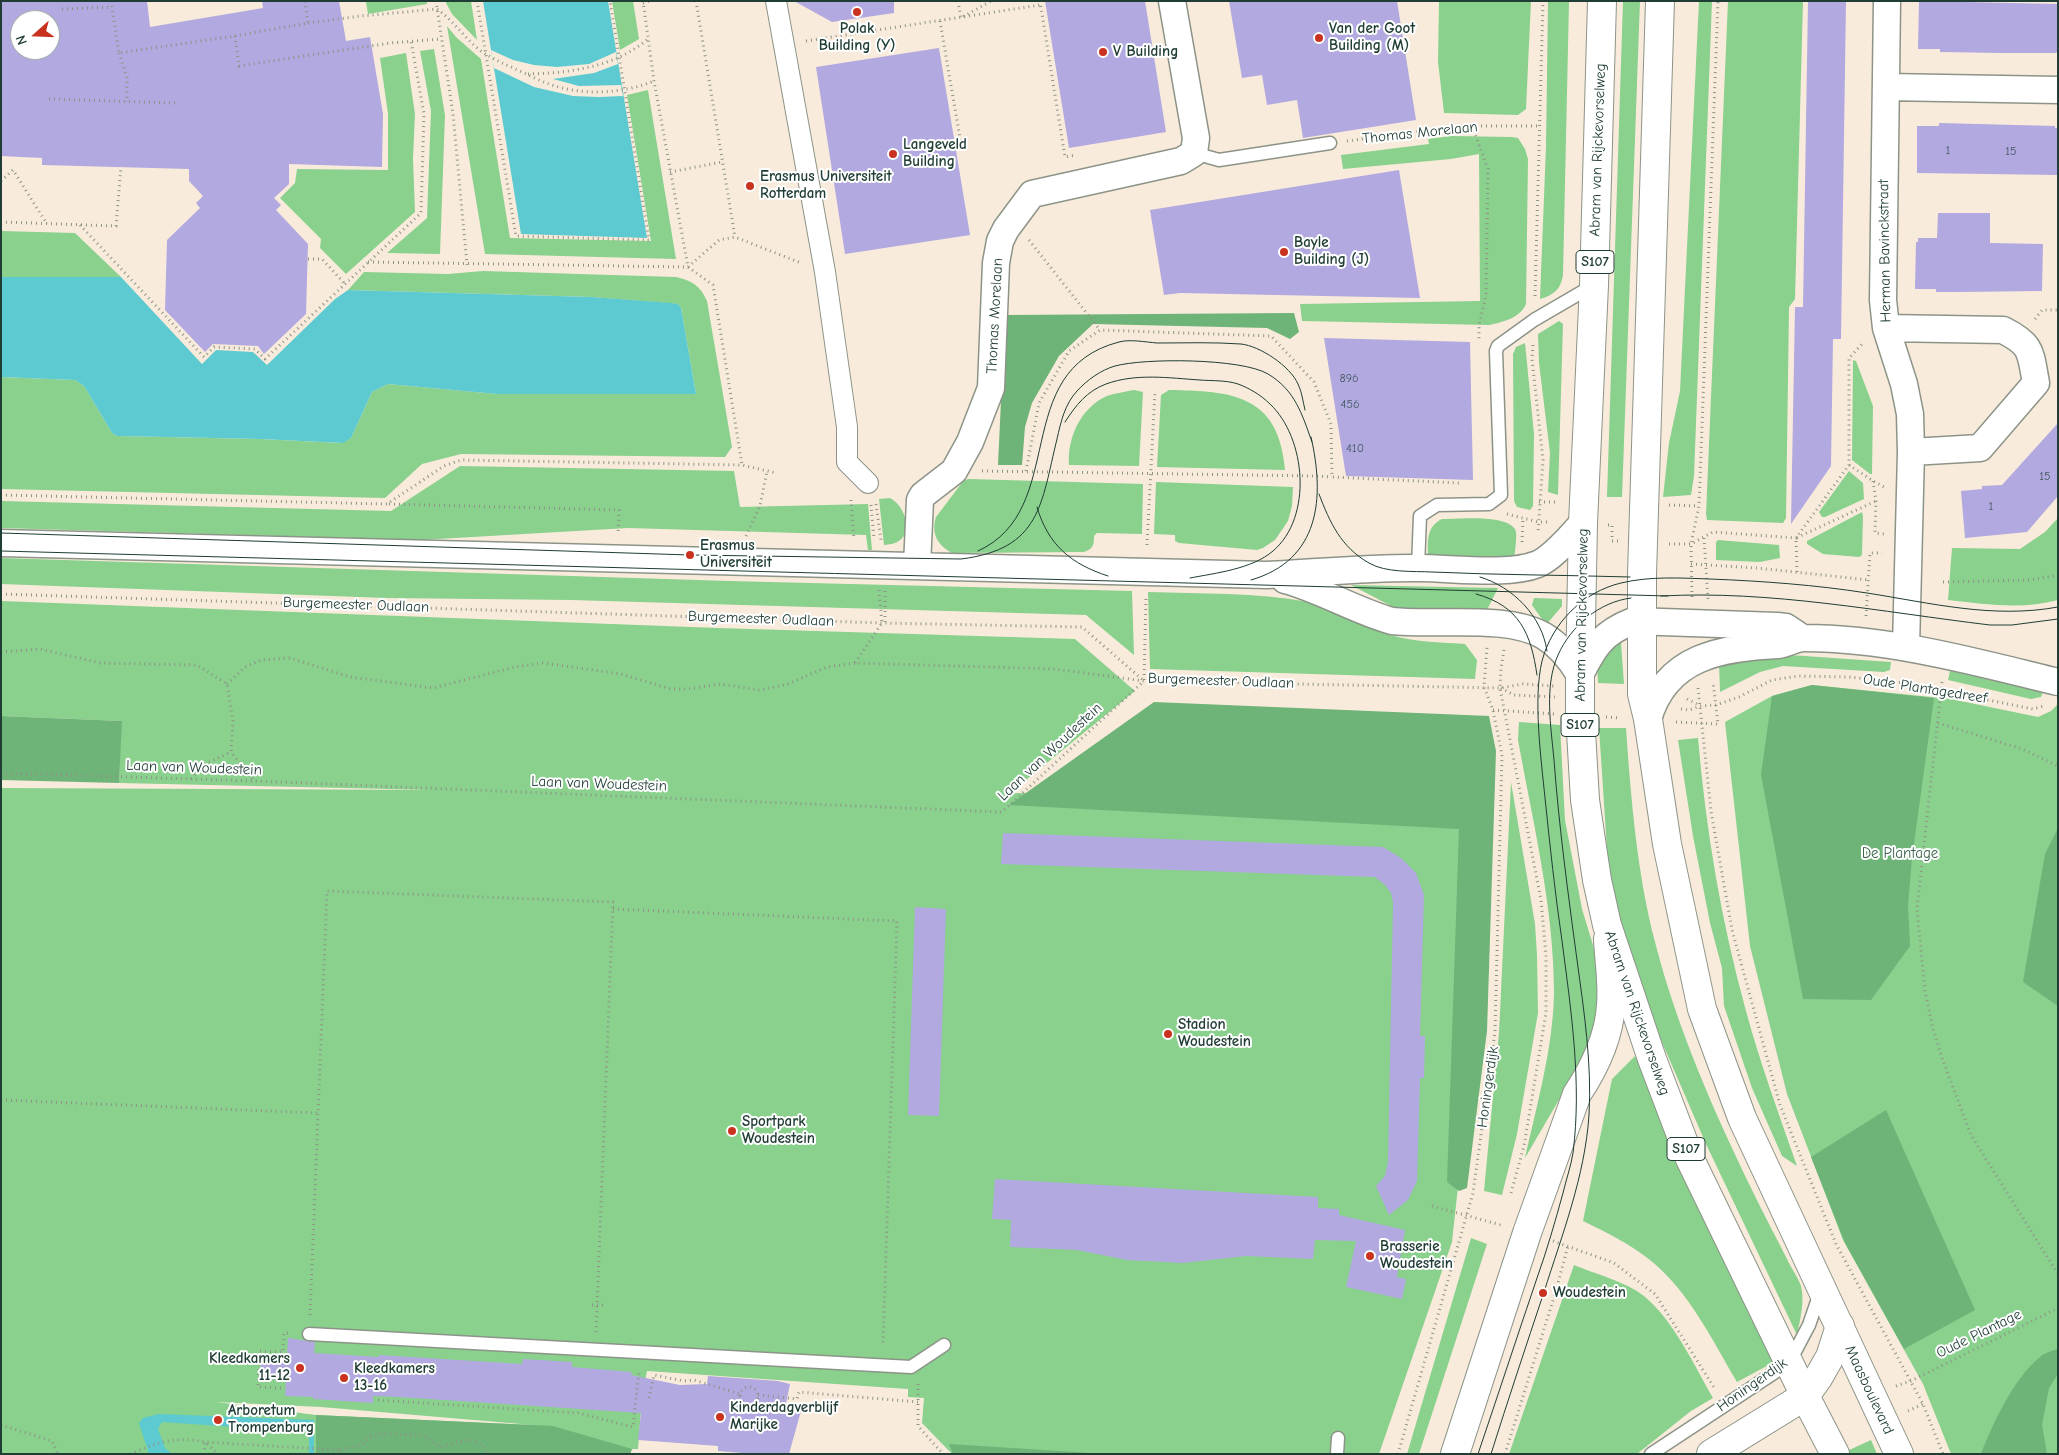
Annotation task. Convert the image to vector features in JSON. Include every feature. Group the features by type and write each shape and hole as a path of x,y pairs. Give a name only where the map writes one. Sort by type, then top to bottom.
{"main road":[{"name":"Abram van Rijckevorselweg","path":"1602,1 1580,675 1580,715 1585,800 1607,926 1652,1059 1690,1159 1805,1396"},
{"path":"1660,1 1643,543 1642,694 1648,719 1666,844 1702,1009 1742,1118 1821,1290 1840,1326 1830,1357 1805,1396 1711,1454"},
{"path":"1455,1454 1514,1229 1577,1094 1589,1076 1606,1040 1611,1004 1607,926"},
{"name":"Maasboulevard","path":"1840,1326 1899,1454"},
{"name":"S107","path":"1805,1396 1835,1454"}],"street":[{"path":"776,1 825,272 847,427 848,462 868,483"},
{"path":"1172,1 1196,138 1194,152"},
{"name":"Herman Bavinckstraat","path":"1887,1 1883,300 1886,328 1909,402 1912,452 1906,647"},
{"path":"1886,87 2058,90"},
{"name":"Thomas Morelaan","path":"916,566 920,500 954,472 970,442 992,388 996,263 1000,241 1006,229 1030,200 1032,194 1181,161 1194,152"},
{"path":"1886,328 2003,330 2020,338 2030,351 2036,383 1980,448 1912,452"},
{"path":"1,544 1266,575 1418,568 1504,569 1537,564 1547,558 1584,523"},
{"path":"1266,575 1316,590 1392,621 1481,622 1524,628 1544,636 1561,650 1580,675 1598,642 1614,629 1633,621 1786,627 1801,637"},
{"path":"1648,719 1652,706 1673,674 1697,660 1710,655 1752,646 1782,644 1801,637 1906,647 1946,655 2053,691"}],"lane":[{"path":"1194,152 1219,160 1330,143"},
{"path":"1418,568 1420,516 1437,505 1490,504 1501,495 1496,351 1498,346 1506,338 1534,320 1594,285"},
{"name":"Honingerdijk","path":"1651,1454 1789,1363 1809,1324 1821,1290"},
{"path":"309,1334 911,1367 944,1345"},
{"path":"1337,1454 1338,1438"}],"path":[{"path":"111,1 119,53 127,77 127,102"},
{"path":"305,1 308,23"},
{"path":"436,1 453,114 467,265"},
{"path":"477,1 516,236 649,240 623,90 610,1"},
{"path":"650,1 643,2 648,39 688,268"},
{"path":"696,1 735,238"},
{"path":"958,1 961,18"},
{"path":"961,18 991,1"},
{"path":"1537,564 1543,460 1532,359 1543,1"},
{"path":"1694,622 1691,544 1699,506 1718,1"},
{"path":"783,45 961,18 1040,3 1065,157 1083,154"},
{"path":"62,9 112,7"},
{"path":"119,53 308,23 437,9 446,15 468,40 493,59 549,84 566,89 597,92 623,90 654,81"},
{"path":"940,21 961,144 955,144"},
{"path":"235,36 239,66 390,43 441,39"},
{"path":"528,74 578,70 618,58 648,39"},
{"path":"80,225 183,332 204,357 214,347 246,348 254,349 265,359 278,343 421,213 424,114 411,41"},
{"path":"49,100 178,103"},
{"name":"Thomas Morelaan","path":"1330,143 1461,126 1540,126"},
{"path":"1472,126 1488,169 1486,296 1479,325 1480,344"},
{"path":"670,172 722,162"},
{"path":"1,222 116,226 121,167"},
{"path":"1,182 14,170 47,224"},
{"path":"688,268 719,240 735,238 825,272"},
{"path":"1034,244 1100,330"},
{"path":"308,259 322,259 345,284"},
{"path":"368,262 688,268 713,285 742,465"},
{"path":"1797,572 1796,538 1849,465 1848,358 1861,345 1886,328"},
{"path":"1026,471 1039,403 1069,350 1100,330 1271,336 1314,382 1331,424 1332,477"},
{"path":"227,684 245,667 261,660 290,658 350,677 433,688 515,667 543,663 621,674 671,688 721,684 760,690 788,684 827,667 855,663 1055,669 1144,681 1146,572 1155,391"},
{"path":"387,504 444,466 461,460 742,465 776,473"},
{"path":"1849,465 1872,481 1910,499"},
{"path":"748,531 760,506 767,471"},
{"path":"954,472 1026,471 1150,475 1316,476 1449,482 1481,488 1490,504 1509,515 1538,522 1612,525 1612,541 1643,543 1691,544 1713,532 1796,538 1876,501"},
{"path":"1872,481 1876,501 1875,533 1884,534 1883,541"},
{"path":"855,663 882,623 868,483"},
{"path":"1,495 619,510 618,542"},
{"path":"852,508 854,535"},
{"path":"1865,618 1870,553 1882,554 1883,547"},
{"path":"1691,564 1757,568 1869,580"},
{"path":"1943,582 2030,580 2058,575"},
{"name":"Burgemeester Oudlaan","path":"1,594 1082,628 1144,681 1500,688"},
{"path":"1509,1199 1524,1146 1546,1012 1546,956 1541,900 1500,688 1503,656 1513,626"},
{"path":"1,652 40,649 100,663 197,665 227,684 233,721 231,752 255,781"},
{"path":"1697,660 1711,811 1731,921 1780,1105 1836,1244 1911,1380 1943,1454"},
{"name":"Oude Plantagedreef","path":"1700,706 1716,704 1739,697 1772,680 1798,676 1849,677 1941,689 2033,709 2044,706 2053,691"},
{"name":"Laan van Woudestein","path":"1,774 255,781 1002,812 1144,681"},
{"path":"1941,689 1917,909 1925,991 1932,1029 1971,1136 2058,1274"},
{"name":"Honingerdijk","path":"1398,1454 1434,1322 1473,1193 1495,1032 1502,755 1493,710"},
{"path":"1938,723 2022,749 2058,766"},
{"path":"190,779 203,765 231,752"},
{"path":"281,1388 258,1387 259,1351 283,1352 284,1333 309,1334 313,1289 318,1113 328,891 614,902 596,1350"},
{"path":"613,909 896,921 882,1313 882,1366"},
{"path":"1,1100 287,1110 318,1113"},
{"path":"1432,1206 1568,1246 1614,1264 1655,1294 1725,1405"},
{"path":"1504,1216 1514,1229"},
{"path":"1499,1235 1514,1229"},
{"path":"1504,1454 1555,1294 1568,1246"},
{"path":"592,1305 603,1305"},
{"name":"Oude Plantage","path":"1911,1380 2058,1308"},
{"path":"378,1400 578,1413 633,1427 641,1353"},
{"path":"911,1367 918,1377 918,1426 943,1454"},
{"path":"649,1398 654,1375 684,1381 694,1380 740,1394"},
{"path":"749,1386 755,1389 758,1395 758,1400 751,1405 741,1401 740,1394 743,1388 749,1386"},
{"path":"758,1395 797,1399 799,1392 918,1402"},
{"path":"733,1410 741,1401"},
{"path":"1,1425 52,1440 58,1454"},
{"path":"130,1454 166,1440 188,1439 205,1442 339,1450 360,1445 371,1437 381,1434 422,1436 440,1447 463,1440 472,1440 483,1446 490,1454"},
{"path":"204,1454 205,1442"},
{"path":"205,1442 218,1454"},
{"path":"339,1450 342,1454"}],"green space":[{"path":"427,1 427,4 368,14 366,2"},
{"path":"445,1 471,1 477,40 452,14"},
{"path":"612,1 633,1 639,39 620,50"},
{"path":"1439,1 1531,1 1526,109 1518,115 1444,113 1438,62"},
{"path":"1548,1 1569,1 1563,275 1561,284 1556,291 1540,299 1546,146"},
{"path":"1623,1 1640,1 1622,497 1607,497"},
{"path":"1699,1 1712,1 1694,476 1691,495 1663,497 1669,443 1680,391"},
{"path":"1728,1 1803,1 1795,299 1789,307 1786,518 1783,523 1707,520 1706,514"},
{"path":"447,26 456,37 481,59 510,238 651,241 627,95 648,90 676,259 485,254"},
{"path":"434,49 445,115 440,254 387,253 427,218 431,111 420,51"},
{"path":"406,53 415,114 413,158 415,212 346,274 320,248 321,239 280,198 295,183 297,169 388,170 388,114 380,58"},
{"path":"1451,136 1518,138 1525,149 1528,159 1526,304 1520,313 1510,319 1489,325 1302,321 1300,304 1480,301 1479,154 1451,159 1343,169 1341,155 1429,144 1428,139"},
{"path":"1,231 75,233 121,277 1,277"},
{"path":"483,271 676,277 695,284 707,301 732,447 725,457 461,454 422,464 385,498 1,489 1,377 75,380 84,386 112,433 117,436 342,443 351,438 372,392 388,384 497,394 696,394 681,308 678,304 592,297 348,290 364,272 448,274"},
{"path":"1294,313 1299,332 1290,339 1267,328 1093,324 1059,356 1032,403 1025,427 1022,465 998,465 1005,315"},
{"path":"1559,321 1563,324 1558,495 1548,492 1550,453 1539,363 1538,334"},
{"path":"1525,343 1534,434 1533,506 1530,510 1517,507 1514,501 1513,354 1516,347"},
{"path":"1853,360 1856,361 1873,406 1872,474 1852,460"},
{"path":"1134,390 1143,392 1139,466 1069,465 1070,444 1083,416 1098,401 1107,396"},
{"path":"1169,390 1212,392 1248,402 1262,412 1273,426 1281,445 1285,470 1157,467 1161,395"},
{"path":"460,466 734,471 740,507 868,504 872,550 868,550 866,535 628,528 420,540 1,528 1,501 391,511"},
{"path":"1849,471 1863,483 1864,499 1822,517 1819,512"},
{"path":"964,480 1143,484 1142,534 1097,533 1094,536 1092,546 1084,552 952,553 942,546 936,538 934,528 936,517"},
{"path":"1156,482 1293,487 1292,506 1288,521 1275,540 1257,550 1179,543 1175,541 1175,535 1154,534"},
{"path":"890,498 902,510 906,521 906,532 899,541 884,545 879,499"},
{"path":"1862,512 1862,555 1859,557 1823,554 1807,544 1807,541"},
{"path":"1481,518 1510,524 1515,529 1516,534 1515,551 1512,560 1428,559 1430,531 1442,519"},
{"path":"2058,518 2058,600 2031,605 2017,605 1948,600 1952,548 2020,549 2045,532"},
{"path":"1718,540 1779,545 1780,558 1760,562 1716,560 1716,542"},
{"path":"1,558 729,581 1132,591 1134,655 1086,615 571,600 387,598 1,584"},
{"path":"1351,585 1498,588 1485,614 1414,613 1393,607"},
{"path":"1148,592 1269,596 1308,602 1327,608 1390,635 1422,641 1465,644 1477,660 1475,679 1150,669"},
{"path":"1534,598 1562,599 1562,606 1546,625 1532,605"},
{"name":"Sportpark Woudestein","path":"1,601 718,628 1075,639 1135,691 1010,793 1474,795 1476,1021 1452,1242 1379,1454 952,1454 922,1423 924,1398 908,1397 908,1389 647,1371 642,1398 638,1449 632,1449 630,1454 1,1454 1,788 434,790 119,783 121,721 1,716","holes":["216,1402 321,1407 533,1425 316,1415"]},
{"path":"1618,641 1621,643 1624,684 1598,683 1597,663"},
{"path":"1776,654 1891,662 1890,670 1884,672 1783,666 1760,672 1720,692 1719,662"},
{"path":"1950,671 2043,692 2041,697 2031,699 1948,680"},
{"name":"De Plantage","path":"1812,685 1951,699 2038,717 2051,711 2058,704 2058,1454 1951,1454 1923,1384 1843,1240 1787,1094 1750,946 1725,722 1772,696"},
{"path":"1812,685 1934,698 1912,858 1908,905 1910,946 1871,1000 1803,999 1761,775 1772,696"},
{"path":"1154,702 1489,716 1496,751 1487,1031 1467,1188 1459,1191 1447,1182 1459,829 1009,805"},
{"path":"1,716 122,721 119,783 1,780"},
{"path":"1519,722 1560,725 1565,820 1582,909 1596,955 1603,1010 1590,1059 1570,1081 1525,1158 1548,1055 1554,993 1547,897 1518,740"},
{"path":"1599,728 1626,728 1639,863 1649,916 1664,974 1685,1038 1738,1162 1801,1286 1801,1317 1797,1335 1706,1144 1655,1026 1630,960 1609,879"},
{"path":"1698,738 1710,841 1729,943 1757,1050 1797,1166 1782,1156 1752,1088 1724,1006 1722,968 1710,923 1693,836 1678,740"},
{"path":"1511,782 1535,924 1538,1013 1517,1134 1502,1195 1484,1191 1499,1033"},
{"path":"2058,828 2058,1006 2023,982 2045,854"},
{"path":"1635,1056 1678,1157 1778,1360 1737,1382 1699,1317 1677,1286 1664,1272 1634,1249 1583,1221 1612,1079"},
{"path":"1886,1110 1975,1310 1904,1349 1845,1243 1811,1157"},
{"path":"1471,1238 1487,1244 1419,1454 1407,1454"},
{"path":"1574,1265 1637,1291 1655,1306 1683,1344 1713,1398 1691,1411 1637,1454 1509,1454"},
{"path":"2058,1349 2058,1374 2049,1388 2042,1425 2047,1454 1981,1454 1998,1415 2013,1389 2030,1366 2048,1352"},
{"path":"316,1415 553,1426 632,1449 630,1454 316,1454"},
{"path":"1871,1440 1877,1454 1848,1454 1847,1451"},
{"path":"949,1444 1106,1454 953,1454"}],"water":[{"path":"483,1 608,1 647,238 521,234"},
{"path":"1,277 121,277 202,364 216,350 253,352 267,365 335,299 348,290 592,297 678,304 681,308 696,394 497,394 388,384 372,392 351,438 343,443 117,436 112,433 84,386 75,380 1,377"},
{"path":"159,1414 314,1420 314,1454 309,1454 309,1432 162,1422 158,1429 165,1448 172,1454 149,1454 139,1423 143,1418"}],"pier":[{"path":"491,50 513,60 534,65 557,67 589,64 616,52 618,64 594,73 553,79 579,86 621,85 623,96 573,96 534,87 494,68"}],"building":[{"path":"1,1 147,1 150,27 263,8 262,1 339,1 346,41 370,37 383,114 382,167 289,164 289,184 274,198 281,205 276,210 308,244 306,314 264,354 258,346 213,344 205,352 165,310 167,240 200,208 196,203 203,196 189,181 189,169 42,165 42,158 1,156"},
{"name":"Polak Building (Y)","path":"794,1 894,1 894,13 832,22"},
{"name":"V Building","path":"1045,1 1145,1 1166,132 1069,148"},
{"name":"Van der Goot Building (M)","path":"1229,1 1397,1 1416,120 1303,138 1297,100 1267,105 1262,75 1242,78"},
{"path":"1808,1 1846,1 1841,339 1833,339 1831,466 1791,524 1795,307 1803,307"},
{"path":"1919,1 2058,4 2058,51 2056,53 2002,53 1940,52 1940,49 1918,49"},
{"name":"Langeveld Building","path":"939,48 970,235 845,254 816,67"},
{"path":"1939,123 2055,126 2055,128 2058,128 2058,175 1917,173 1917,126 1939,126"},
{"name":"Bayle Building (J)","path":"1399,170 1420,298 1180,293 1164,295 1150,210"},
{"path":"1938,213 1990,213 1990,243 2043,244 2042,291 1936,292 1936,289 1915,289 1916,242 1918,242 1918,238 1937,238"},
{"path":"1324,338 1470,342 1473,480 1346,476"},
{"path":"2058,423 2058,496 2027,532 1965,538 1961,491 1982,489 1982,486 2002,485"},
{"path":"1003,833 1383,847 1401,858 1416,873 1424,895 1420,1036 1425,1036 1424,1078 1420,1078 1417,1181 1408,1200 1389,1215 1376,1186 1385,1176 1388,1162 1393,903 1391,893 1385,885 1375,877 1001,864"},
{"path":"915,907 946,909 939,1116 908,1115"},
{"path":"995,1179 1318,1197 1318,1208 1339,1209 1339,1215 1405,1230 1397,1277 1406,1279 1402,1299 1346,1287 1356,1241 1315,1240 1313,1259 1246,1256 1183,1263 1127,1260 1077,1250 1010,1247 1011,1220 992,1219"},
{"path":"288,1338 315,1342 314,1353 522,1364 523,1359 572,1362 572,1367 632,1372 631,1375 680,1385 707,1384 708,1376 778,1381 790,1384 785,1408 801,1411 789,1454 755,1454 718,1451 718,1446 638,1440 641,1413 398,1397 373,1396 373,1403 285,1396 286,1380 260,1379 261,1355 287,1356"}],"tram line":[{"path":"978,551 1006,531 1023,505 1034,474 1050,410 1063,381 1085,358 1119,342 1220,343 1249,346 1274,358 1288,370 1299,387 1305,410"},
{"path":"1,533 690,555 961,559 987,554 1007,545 1022,534 1033,520 1041,503 1062,419 1069,401 1090,379 1115,366 1129,363 1169,361 1215,362 1255,369 1268,374 1285,387 1291,395 1301,412 1312,442"},
{"path":"1065,422 1082,399 1093,390 1106,384 1129,378 1153,377 1224,381 1238,384 1251,390 1270,404 1282,419 1291,437 1297,456 1300,478 1299,499 1294,518 1286,536 1273,551 1255,562 1222,572 1190,578"},
{"path":"1251,580 1274,571 1291,558 1304,542 1312,524 1316,504 1317,482 1311,437"},
{"path":"1319,494 1332,524 1344,542 1359,557 1383,568 1391,570 1482,574 1630,577"},
{"path":"1037,507 1048,532 1063,551 1083,566 1108,576"},
{"path":"1,551 1668,596"},
{"path":"1480,577 1504,588 1524,605 1539,626 1547,651"},
{"path":"1478,1454 1548,1246 1573,1153 1576,1100 1574,1047 1549,834 1538,711 1539,676 1542,661 1553,634 1561,622 1582,602 1607,587 1643,579 1666,578 1769,582 1867,593 1938,605 1986,610 2010,611 2058,607"},
{"path":"1476,594 1491,599 1503,606 1521,624 1531,647 1537,675"},
{"path":"1661,596 1702,595 1785,599 1990,625 2012,625 2058,619"},
{"path":"1491,1454 1572,1205 1583,1160 1589,1115 1587,1038 1558,810 1550,720 1551,680 1558,655 1570,634 1578,625 1597,610 1619,600 1631,598"}],"place":[{"name":"Polak Building (Y)","path":"857,12"},
{"name":"Van der Goot Building (M)","path":"1319,38"},
{"name":"V Building","path":"1103,52"},
{"name":"Langeveld Building","path":"893,154"},
{"name":"Erasmus Universiteit Rotterdam","path":"750,186"},
{"name":"Bayle Building (J)","path":"1284,252"},
{"name":"Erasmus Universiteit","path":"690,555"},
{"name":"Stadion Woudestein","path":"1168,1034"},
{"name":"Sportpark Woudestein","path":"732,1131"},
{"name":"Brasserie Woudestein","path":"1370,1256"},
{"name":"Woudestein","path":"1543,1293"},
{"name":"Kleedkamers 11-12","path":"300,1368"},
{"name":"Kleedkamers 13-16","path":"344,1378"},
{"name":"Kinderdagverblijf Marijke","path":"720,1417"},
{"name":"Arboretum Trompenburg","path":"218,1420"}]}
